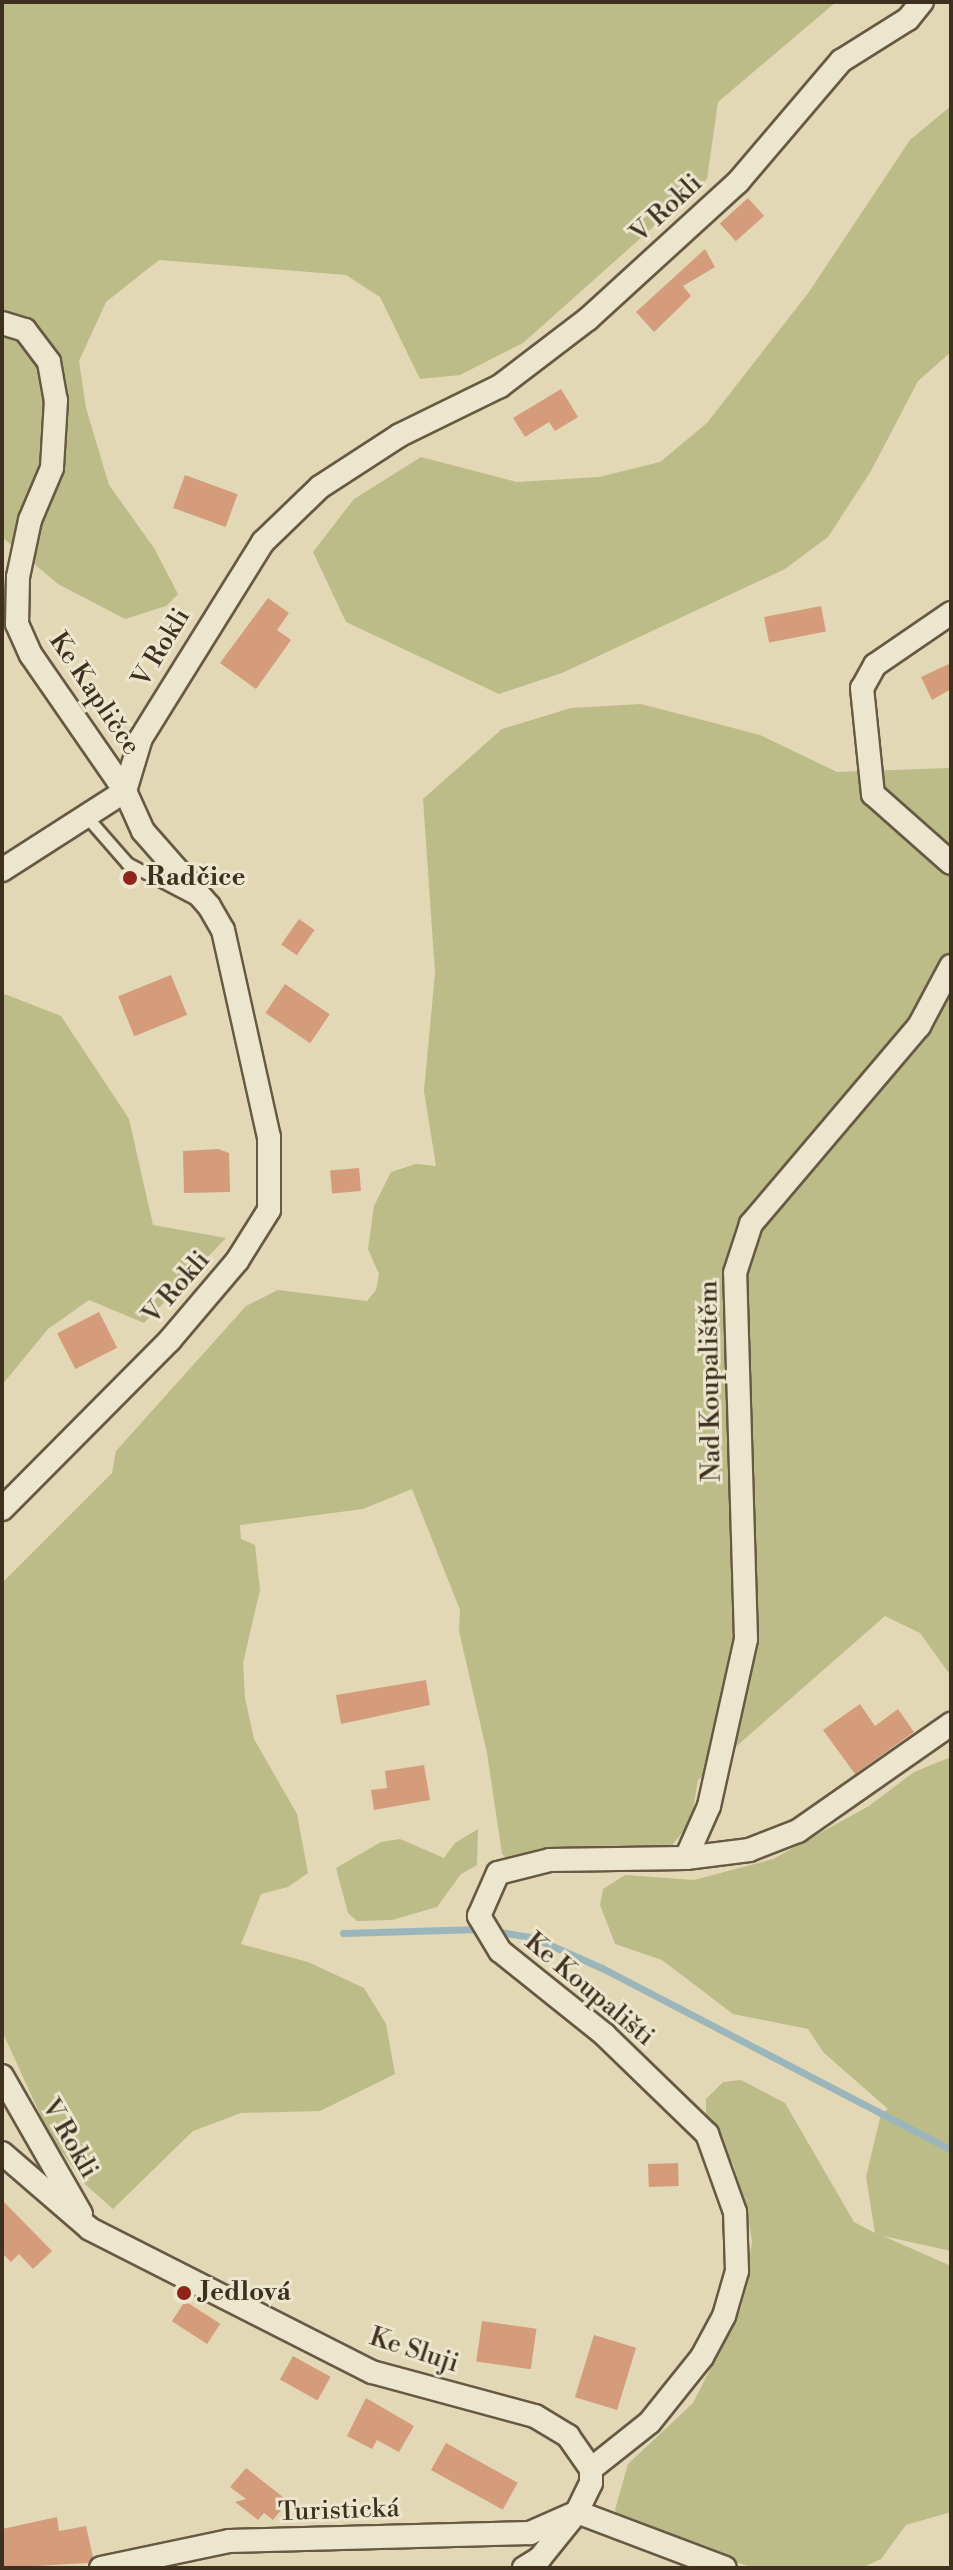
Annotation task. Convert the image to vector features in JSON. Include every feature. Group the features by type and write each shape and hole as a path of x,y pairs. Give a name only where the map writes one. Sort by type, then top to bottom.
{"street":[{"name":"V Rokli","path":"2,1509 170,1340 237,1261 269,1210 269,1137 223,930 209,906 143,831 125,791 141,738 263,542 320,487 400,435 500,386 588,319 738,182 841,61 908,19 922,2"},
{"name":"Ke Kapličce","path":"2,323 25,330 49,362 56,400 52,468 30,520 18,577 17,624 31,655 125,791"},
{"path":"951,613 875,665 862,688 873,794 951,863"},
{"path":"2,870 125,791"},
{"name":"Nad Koupalištěm","path":"686,1858 709,1806 746,1639 735,1273 751,1224 919,1026 951,966"},
{"name":"Ke Koupališti","path":"591,2469 650,2422 702,2357 724,2316 737,2271 735,2212 707,2134 605,2035 500,1951 479,1916 498,1873 550,1860 686,1858 749,1850 798,1831 951,1724"},
{"name":"V Rokli","path":"2,2076 90,2229"},
{"name":"Ke Sluji","path":"2,2153 90,2229 372,2372 535,2416 568,2436 591,2469"},
{"path":"524,2568 540,2558 577,2512 591,2483 591,2469"},
{"path":"577,2512 725,2568"},
{"name":"Turistická","path":"101,2568 229,2541 530,2533 577,2512"}],"lane":[{"path":"86,816 127,863 209,906"}],"green space":[{"path":"2,2 836,2 718,102 707,179 523,343 460,375 420,379 380,297 346,275 159,260 106,302 79,361 86,408 109,485 154,548 178,594 166,606 125,619 58,584 2,537"},
{"path":"951,106 951,352 918,381 871,471 828,537 785,569 562,673 499,694 346,622 313,552 354,499 421,457 517,482 599,477 660,462 707,423 809,292 910,140"},
{"path":"641,704 760,735 837,772 951,768 951,1676 920,1633 885,1616 698,1780 691,1821 667,1852 512,1863 502,1854 487,1753 459,1631 460,1610 412,1489 363,1509 240,1525 241,1539 255,1545 260,1590 243,1663 245,1698 254,1739 297,1814 308,1873 288,1887 261,1894 241,1944 308,1962 364,1988 386,2024 395,2074 320,2111 241,2113 193,2131 113,2209 86,2185 50,2136 2,2031 2,1583 112,1473 116,1451 246,1306 278,1290 367,1301 376,1290 379,1274 368,1249 374,1206 391,1172 416,1164 436,1166 424,1091 435,973 423,799 502,729 571,708"},
{"path":"2,993 61,1016 129,1119 153,1225 226,1238 144,1323 89,1300 48,1329 2,1385"},
{"path":"951,1757 951,2251 883,2236 951,2266 951,2512 906,2525 881,2559 861,2568 756,2568 680,2547 619,2518 615,2510 628,2464 693,2403 741,2308 752,2242 748,2214 733,2164 706,2125 706,2099 723,2082 741,2080 785,2103 854,2222 875,2233 866,2177 881,2114 888,2109 823,2052 808,2029 733,2014 662,1960 615,1944 600,1905 603,1889 625,1875 694,1880 773,1859 869,1806 914,1772"},
{"path":"478,1829 477,1865 461,1874 437,1907 392,1920 357,1921 348,1913 336,1868 381,1842 400,1839 444,1858 455,1843"}],"building":[{"path":"748,198 764,216 736,241 720,223"},
{"path":"705,249 715,267 683,286 691,296 654,332 636,312"},
{"path":"561,389 578,417 555,431 549,422 525,437 513,418"},
{"path":"185,475 238,494 226,527 173,508"},
{"path":"268,598 289,613 277,630 291,640 256,689 220,663"},
{"path":"821,606 826,632 769,643 764,617"},
{"path":"951,663 951,689 932,700 921,677"},
{"path":"299,919 315,930 297,955 281,944"},
{"path":"171,975 187,1015 134,1036 118,996"},
{"path":"285,984 330,1014 310,1043 265,1013"},
{"path":"218,1149 229,1153 230,1192 184,1193 183,1151"},
{"path":"359,1168 361,1191 332,1193 330,1171"},
{"path":"99,1312 117,1348 75,1369 57,1333"},
{"path":"426,1680 430,1705 341,1724 336,1695"},
{"path":"860,1704 875,1726 898,1709 914,1732 855,1774 823,1730"},
{"path":"424,1765 430,1800 374,1810 371,1790 387,1788 385,1771"},
{"path":"678,2163 679,2186 649,2187 648,2164"},
{"path":"2,2200 52,2251 33,2269 19,2254 11,2262 2,2253"},
{"path":"185,2301 220,2324 207,2344 172,2321"},
{"path":"482,2321 536,2329 531,2369 476,2362"},
{"path":"594,2335 636,2348 617,2410 575,2397"},
{"path":"293,2356 331,2377 318,2400 280,2380"},
{"path":"366,2398 414,2426 399,2452 377,2440 372,2449 347,2436"},
{"path":"446,2443 518,2483 503,2510 431,2470"},
{"path":"246,2468 288,2501 273,2520 264,2513 258,2520 235,2502 246,2499 230,2487"},
{"path":"57,2517 59,2531 86,2526 93,2557 88,2563 2,2568 2,2529"}],"waterway":[{"path":"343,1933 481,1929"},
{"path":"493,1931 532,1937 602,1968 951,2150"}],"place":[{"name":"Radčice","path":"130,878"},
{"name":"Jedlová","path":"184,2293"}]}
